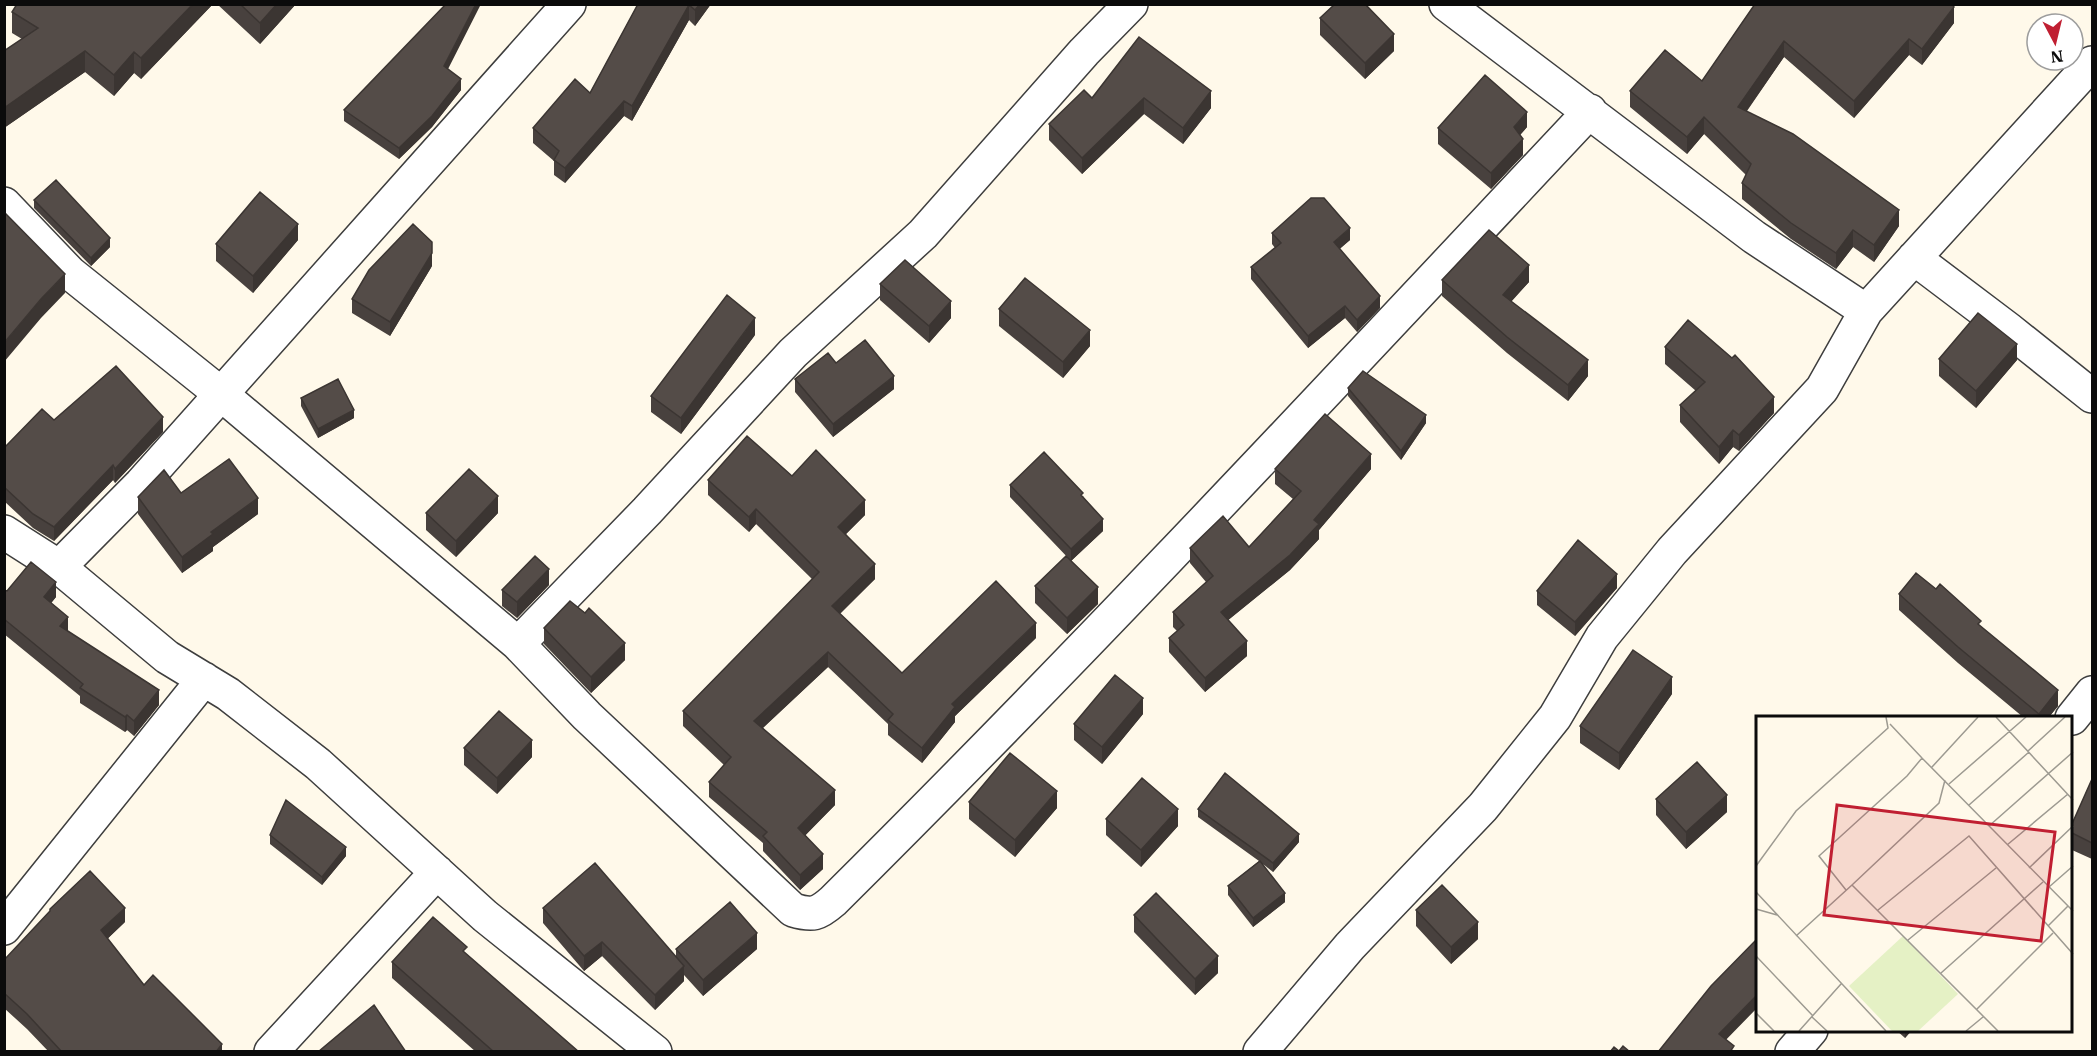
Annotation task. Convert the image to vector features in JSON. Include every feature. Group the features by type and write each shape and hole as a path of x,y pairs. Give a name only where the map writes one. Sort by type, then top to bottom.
{"street":[{"path":"59,567 141,484 569,4"},
{"path":"518,644 647,511 793,353 923,234 1084,52 1131,4"},
{"path":"1446,4 1754,237 1866,311"},
{"path":"1260,1052 1350,946 1483,807 1555,717 1602,637 1672,551 1822,389 1866,311 2092,63"},
{"path":"4,204 70,273 221,394 518,644 587,716 793,910 806,914 819,912 980,754 1590,111"},
{"path":"1914,258 2092,396"},
{"path":"4,532 59,567 167,657 228,694 318,764 621,1041 655,1052"},
{"path":"4,928 204,679"},
{"path":"2073,717 2092,693"},
{"path":"271,1052 437,872"},
{"path":"1792,1052 1808,1032"}],"building":[{"path":"17,4 193,4 141,58 134,52 114,75 85,51 4,108 4,51 38,28 12,12"},
{"path":"240,4 277,4 260,23"},
{"path":"446,4 476,4 444,66 461,79 432,116 399,148 344,110"},
{"path":"638,4 700,4 695,10 689,5 632,106 624,101 565,168 554,160 559,151 533,128 575,79 590,93"},
{"path":"1335,4 1365,4 1394,34 1365,63 1320,18"},
{"path":"1755,4 1952,4 1954,7 1922,49 1909,39 1854,101 1784,41 1738,107 1793,134 1899,210 1874,245 1853,230 1836,253 1791,223 1742,183 1751,164 1704,117 1687,137 1630,91 1665,50 1702,81"},
{"path":"1139,37 1211,91 1183,128 1144,98 1082,158 1049,124 1084,90 1092,98"},
{"path":"1485,75 1527,112 1514,127 1523,139 1491,173 1438,128"},
{"path":"56,180 110,238 91,258 34,200"},
{"path":"260,192 298,224 253,276 216,244"},
{"path":"1311,198 1324,198 1350,228 1334,242 1380,296 1357,320 1345,306 1308,336 1251,267 1281,243 1272,233"},
{"path":"6,214 65,274 4,343 4,215"},
{"path":"413,224 432,242 432,253 390,322 352,299 369,270"},
{"path":"1489,230 1529,265 1503,295 1588,360 1568,385 1507,337 1442,280"},
{"path":"905,260 951,301 929,326 880,284"},
{"path":"1025,278 1090,330 1063,362 999,309"},
{"path":"727,295 755,318 681,418 651,396"},
{"path":"1978,313 2017,344 1976,391 1939,359"},
{"path":"1688,320 1732,358 1735,355 1774,397 1739,435 1733,430 1719,447 1680,405 1705,382 1665,347"},
{"path":"865,340 894,376 833,424 795,379 828,353 836,363"},
{"path":"116,366 163,417 115,469 113,465 54,527 33,514 4,487 4,448 42,409 54,420"},
{"path":"1363,371 1426,415 1401,451 1348,388"},
{"path":"338,379 354,410 318,429 301,398"},
{"path":"1325,414 1371,454 1314,520 1319,524 1290,555 1221,612 1247,641 1205,678 1169,638 1184,625 1173,612 1213,576 1190,548 1223,516 1249,547 1301,491 1275,469"},
{"path":"747,436 792,476 816,450 865,500 838,527 875,564 832,606 902,673 996,581 1036,623 952,704 955,707 922,748 888,720 893,714 828,652 754,721 835,790 798,828 823,854 800,875 763,836 767,832 709,782 731,757 683,711 819,572 756,509 749,517 708,480"},
{"path":"1044,452 1083,493 1081,495 1103,519 1071,549 1010,485"},
{"path":"229,459 258,498 211,532 213,534 182,557 138,497 164,470 181,493"},
{"path":"469,469 498,496 456,541 426,513"},
{"path":"1578,540 1617,574 1575,622 1537,591"},
{"path":"535,556 549,569 517,602 502,590"},
{"path":"1066,556 1098,587 1067,618 1035,586"},
{"path":"31,562 56,582 44,597 68,617 60,626 159,690 134,721 80,688 83,684 4,619 4,590 7,591"},
{"path":"1916,573 1936,589 1940,584 1981,621 1978,624 2058,690 2039,714 1958,647 1899,594"},
{"path":"570,601 585,613 589,608 625,643 591,677 544,628"},
{"path":"1633,650 1672,677 1619,753 1580,726"},
{"path":"1115,675 1143,698 1102,747 1074,724"},
{"path":"499,711 532,740 497,778 464,748"},
{"path":"1010,753 1057,791 1015,840 969,802"},
{"path":"1697,762 1727,795 1686,832 1656,799"},
{"path":"1225,773 1299,834 1273,863 1198,809"},
{"path":"1142,778 1178,809 1141,850 1106,819"},
{"path":"2092,779 2092,843 2073,834 2073,822"},
{"path":"286,800 346,847 322,877 270,835"},
{"path":"1260,861 1285,893 1253,918 1228,886"},
{"path":"595,863 684,966 655,995 602,942 584,956 543,908"},
{"path":"90,871 125,908 101,930 144,985 153,975 222,1044 216,1052 62,1052 4,993 4,960 50,909"},
{"path":"1442,885 1478,922 1451,947 1416,910"},
{"path":"1156,893 1218,956 1195,979 1134,915"},
{"path":"730,902 757,933 703,980 676,949"},
{"path":"433,917 467,947 463,951 579,1052 494,1052 392,962"},
{"path":"1756,940 1756,996 1719,1034 1734,1046 1730,1052 1658,1052 1711,986"},
{"path":"374,1005 406,1052 318,1052"},
{"path":"1623,1046 1630,1052 1610,1052 1614,1047 1619,1051"}]}
